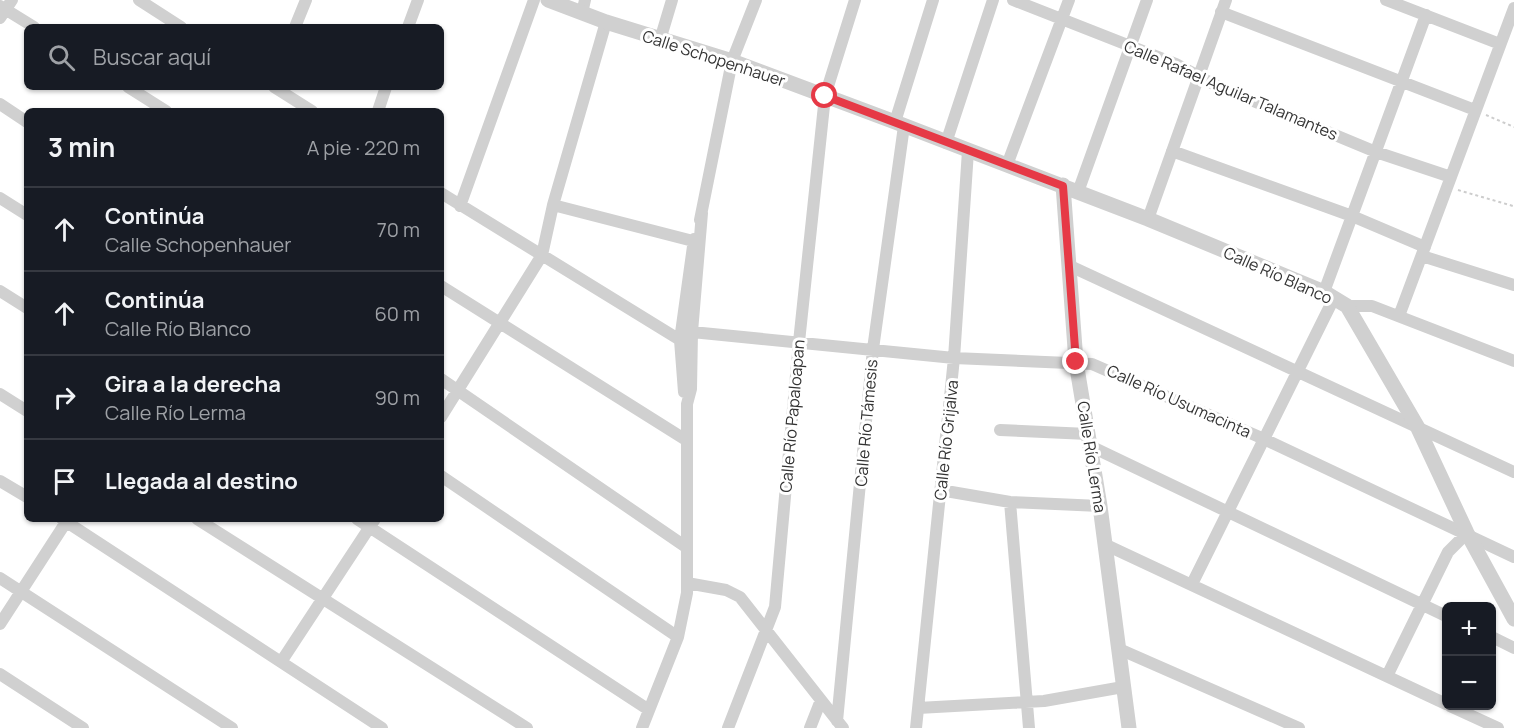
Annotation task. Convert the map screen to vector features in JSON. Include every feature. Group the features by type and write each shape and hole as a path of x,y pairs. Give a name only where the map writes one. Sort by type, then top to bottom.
{"street":[{"path":"140,0 176,24"},
{"path":"409,24 418,0"},
{"path":"460,206 534,0"},
{"name":"Calle Schopenhauer","path":"548,0 584,6 606,22 732,61 946,142"},
{"path":"660,40 672,0"},
{"path":"687,404 691,389 692,332 702,213 732,61 756,0"},
{"name":"Calle Río Papaloapan","path":"728,728 775,607 799,342 825,96 855,0"},
{"name":"Calle Río Támesis","path":"840,724 873,349 900,124 933,0"},
{"path":"946,142 993,0"},
{"name":"Calle Rafael Aguilar Talamantes","path":"1013,0 1130,46 1449,182"},
{"path":"1007,165 1069,0"},
{"path":"1078,192 1146,0"},
{"path":"1386,0 1500,44"},
{"path":"296,24 302,1"},
{"path":"1148,219 1223,6 1402,83 1475,110"},
{"path":"4,8 29,24"},
{"path":"1400,316 1514,8"},
{"path":"1192,584 1335,299 1352,216 1426,15"},
{"path":"444,412 542,255 553,205 606,22"},
{"path":"133,90 161,108"},
{"path":"279,90 307,108"},
{"path":"379,108 385,90"},
{"path":"0,104 24,120"},
{"name":"Calle Río Blanco","path":"946,142 1148,219 1335,299 1417,426 1467,532 1514,619"},
{"path":"1173,150 1352,216 1423,252 1514,285"},
{"name":"Calle Río Grijalva","path":"916,728 954,358 968,151"},
{"name":"Calle Río Lerma","path":"1063,186 1076,362 1100,506 1129,728"},
{"path":"444,195 680,340"},
{"path":"0,198 24,214"},
{"path":"553,205 693,241"},
{"path":"642,728 678,637 687,583 687,404 680,340 693,241 702,213"},
{"path":"1070,266 1514,472"},
{"path":"444,288 686,440"},
{"path":"0,291 24,306"},
{"path":"1335,299 1372,306 1514,361"},
{"name":"Calle Río Usumacinta","path":"692,332 954,358 1076,362 1103,367 1467,532 1514,557"},
{"path":"444,381 686,548"},
{"path":"0,394 24,409"},
{"path":"1000,430 1089,440 1228,512 1442,614"},
{"path":"444,478 678,637"},
{"path":"0,481 24,495"},
{"path":"940,490 1010,502 1100,506"},
{"path":"1010,502 1029,728"},
{"path":"0,624 64,522"},
{"path":"68,522 382,728"},
{"path":"202,522 527,728"},
{"path":"280,663 373,523 649,710"},
{"path":"1387,676 1448,552 1467,532"},
{"path":"1104,544 1442,702"},
{"path":"0,578 232,728"},
{"path":"687,583 726,590 740,597 840,724"},
{"path":"1496,639 1514,648"},
{"path":"1119,649 1299,728"},
{"path":"0,675 83,728"},
{"path":"918,708 1027,702 1124,687"},
{"path":"810,728 821,700"},
{"path":"1459,710 1497,728"}],"path":[{"path":"1475,110 1514,127"},
{"path":"1449,182 1513,206"}],"route":[{"path":"825,96 1063,186 1076,362"}]}
